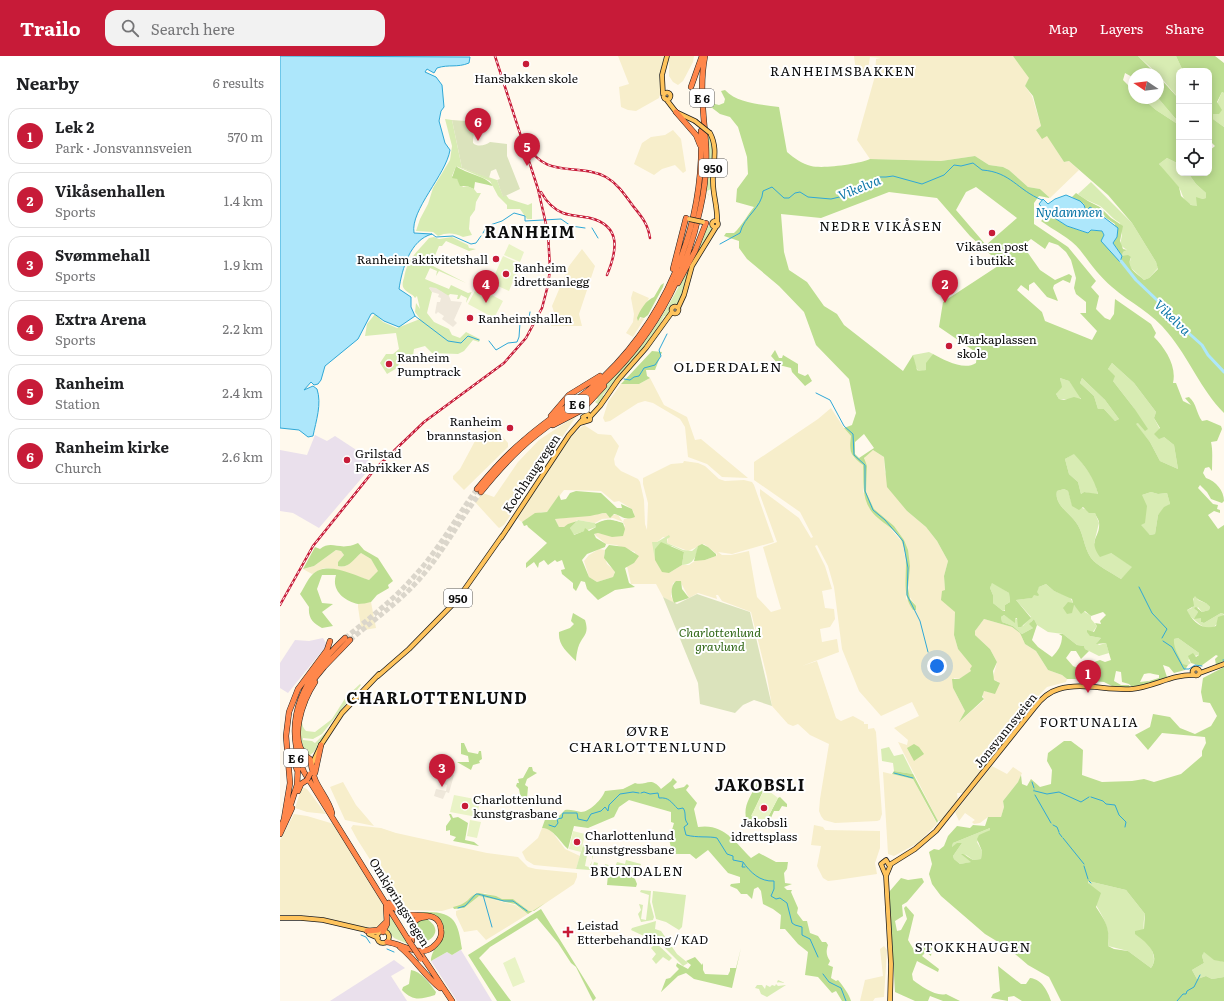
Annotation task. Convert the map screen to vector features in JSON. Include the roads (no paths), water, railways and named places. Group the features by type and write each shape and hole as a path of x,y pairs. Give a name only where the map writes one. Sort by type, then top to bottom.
{"highway":[{"name":"E 6","path":"691,87 704,56"},
{"name":"E 6","path":"704,56 700,93 702,154 699,192 693,222 682,256 669,286 640,335 608,375 569,396 547,421 509,453 479,491 510,459 543,430 584,399 608,375 640,342 666,301 693,239 704,193 706,159 701,87 704,56"},
{"name":"E 6","path":"676,112 696,135 702,154"},
{"name":"E 6","path":"669,286 688,218"},
{"name":"E 6","path":"666,301 671,296 712,224"},
{"name":"E 6","path":"543,430 581,411 606,383 608,375"},
{"name":"E 6","path":"288,752 288,728 290,713 294,703 321,662 348,639 308,687 299,702 294,719 294,738 302,765 331,813"},
{"name":"E 6","path":"284,819 290,783 286,725 291,705 298,689 327,650 330,641"},
{"name":"E 6","path":"306,758 300,742 299,718 305,700 324,667"},
{"name":"E 6","path":"300,695 293,714 291,725 293,749 300,766 331,813"},
{"name":"E 6","path":"289,744 298,768"},
{"name":"E 6","path":"316,782 315,769 321,745"},
{"path":"280,829 284,819 303,781 298,768 306,758 312,765 310,774 303,781 299,787 280,834"},
{"name":"E 6","path":"312,765 316,782 331,806 331,813"},
{"name":"E 6","path":"303,781 309,786 331,813"},
{"name":"Omkjøringsvegen","path":"331,813 440,988 451,1001"},
{"name":"E 6","path":"380,934 387,921 387,901"},
{"name":"E 6","path":"387,901 398,911 404,914 432,916 438,921 441,927 440,939 429,949 417,951 388,940"},
{"path":"388,940 413,948 425,948 438,938 439,930 436,923 426,917 416,920 411,929 411,941"},
{"path":"367,931 380,929 387,921"},
{"name":"E 6","path":"398,945 414,959 433,982 440,988"},
{"name":"Omkjøringsvegen","path":"422,959 451,1001"}],"main road":[{"name":"950","path":"667,56 662,75 665,93 670,95 668,99 669,104 676,112 695,121 710,133 715,148 712,179 717,206 717,216 712,224"},
{"path":"688,218 712,224"},
{"name":"Kochhaugvegen","path":"312,765 321,745 346,708 457,600 495,547 569,435 584,420 590,420 590,415 669,317 673,313 678,312 676,308 684,295 692,266 712,233 712,224"},
{"name":"Jonsvannsveien","path":"889,1001 891,964 886,876 887,866 915,849 936,831 1034,707 1048,694 1058,689 1069,687 1133,689 1193,674 1198,676 1199,671 1224,664"},
{"path":"306,758 317,753"},
{"path":"280,920 301,918 323,920 380,934"},
{"path":"280,920 323,922 369,934 387,933 388,940 382,943 380,934"}],"water":[{"path":"280,56 470,57 469,63 437,68 434,73 427,69 425,72 436,77 442,85 444,107 441,111 439,121 445,143 450,150 442,170 417,214 414,224 414,233 432,234 424,237 418,242 408,256 400,281 399,289 411,297 411,307 415,316 399,327 384,321 373,313 371,314 358,339 325,366 321,380 318,384 314,385 311,382 304,390 313,386 317,389 319,401 313,436 308,437 299,430 280,428"},
{"name":"Nydammen","path":"1066,195 1080,201 1084,205 1086,211 1090,207 1118,228 1117,237 1113,243 1122,256 1120,262 1101,241 1104,235 1102,231 1091,230 1088,233 1067,226 1053,217 1045,215 1045,211 1039,204 1043,199 1048,204 1055,199"}],"waterway":[{"name":"Vikelva","path":"720,244 740,233 745,222 760,202 763,191 772,187 784,198 789,198 795,193 800,192 808,197 831,199 848,195 857,186 872,183 879,177 893,176 922,184 944,175 954,165 961,166 973,163 982,170 1000,174 1033,196 1042,200"},
{"name":"Vikelva","path":"483,233 487,226 502,221 514,213 525,216 525,221 561,219 571,226 585,228"},
{"name":"Vikelva","path":"592,228 598,238"},
{"name":"Vikelva","path":"432,234 436,237 453,236 471,244 476,243 481,236"},
{"name":"Vikelva","path":"1121,261 1136,280 1157,300 1165,312 1202,345 1208,355 1224,372"},
{"path":"489,341 496,350 508,343 517,342 520,323 529,318 530,312"},
{"path":"415,316 448,341 461,343 468,336 479,340"},
{"path":"624,379 630,380 639,376 644,368 655,365 661,356 659,350 667,334"},
{"path":"816,393 830,400 844,426 853,434 854,455 865,465 865,491 873,510 885,520 903,541 908,568 907,595 920,621 928,652"},
{"path":"1139,587 1152,613 1167,629 1162,638"},
{"path":"1163,641 1172,647 1184,669 1189,669 1195,665 1202,666"},
{"path":"894,773 913,778"},
{"path":"1032,782 1034,788"},
{"path":"1035,791 1047,794 1059,792 1081,802 1089,797"},
{"path":"549,825 555,827 558,823 557,819 562,818 563,813 577,813 578,819 587,821 591,814 601,811 605,807 608,811 609,805 620,794 633,792 639,793"},
{"path":"641,793 658,793 659,798 668,799 678,809 683,808 688,824 684,827 686,835 717,838 727,854 733,856 733,860 743,862 756,876 764,880 774,881 774,889 771,896 776,899 780,898 787,903 792,923 802,927 802,935 810,939 818,957"},
{"path":"1035,795 1051,823"},
{"path":"1091,797 1103,801 1106,804 1115,805 1119,815 1126,822 1125,827"},
{"path":"1053,825 1057,827 1059,832"},
{"path":"1059,833 1062,837"},
{"path":"1063,838 1084,864"},
{"path":"743,863 742,867 745,867"},
{"path":"1084,866 1088,879"},
{"path":"458,908 465,906 476,894 478,894 504,901 513,901 527,911"},
{"path":"483,895 492,927"},
{"path":"361,935 366,937 370,943"},
{"path":"387,949 394,952"},
{"path":"823,974 829,982 841,988 846,1001"},
{"path":"1177,1001 1183,994 1186,994 1187,991 1194,987 1200,975"}],"tunnel":[{"path":"345,638 410,581 434,552 477,489"},
{"path":"350,640 397,601 423,575 481,492"}],"railway":[{"path":"280,605 313,546 375,469 424,422 504,363 526,338 542,308 548,285 550,269 548,233 538,189 495,56"},
{"path":"527,144 534,155 543,162 553,166 595,173 606,177 614,183 642,217 648,229 650,238"},
{"path":"541,192 545,199 559,211 569,215 590,218 608,227 614,240 614,249 607,275"}],"place":[{"name":"Hansbakken skole","path":"526,64"},
{"name":"Ranheim kirke","path":"478,141"},
{"name":"Ranheim","path":"527,166"},
{"name":"Vikåsen post i butikk","path":"992,233"},
{"name":"Ranheim aktivitetshall","path":"496,259"},
{"name":"Ranheim idrettsanlegg","path":"506,274"},
{"name":"Extra Arena","path":"486,303"},
{"name":"Vikåsenhallen","path":"945,303"},
{"name":"Ranheimshallen","path":"470,318"},
{"name":"Markaplassen skole","path":"949,346"},
{"name":"Ranheim Pumptrack","path":"389,364"},
{"name":"Ranheim brannstasjon","path":"510,428"},
{"name":"Grilstad Fabrikker AS","path":"347,460"},
{"name":"Lek 2","path":"1088,693"},
{"name":"Svømmehall","path":"442,787"},
{"name":"Charlottenlund kunstgrasbane","path":"465,806"},
{"name":"Jakobsli idrettsplass","path":"764,808"},
{"name":"Charlottenlund kunstgressbane","path":"577,842"},
{"name":"Leistad Etterbehandling / KAD","path":"568,932"}],"district":[{"name":"RANHEIMSBAKKEN","path":"843,70"},
{"name":"NEDRE VIKÅSEN","path":"881,225"},
{"name":"RANHEIM","path":"530,231"},
{"name":"OLDERDALEN","path":"728,366"},
{"name":"CHARLOTTENLUND","path":"437,697"},
{"name":"FORTUNALIA","path":"1089,721"},
{"name":"ØVRE CHARLOTTENLUND","path":"648,738"},
{"name":"JAKOBSLI","path":"760,784"},
{"name":"BRUNDALEN","path":"637,870"},
{"name":"STOKKHAUGEN","path":"973,946"}],"park label":[{"name":"Charlottenlund gravlund","path":"720,639"}]}
